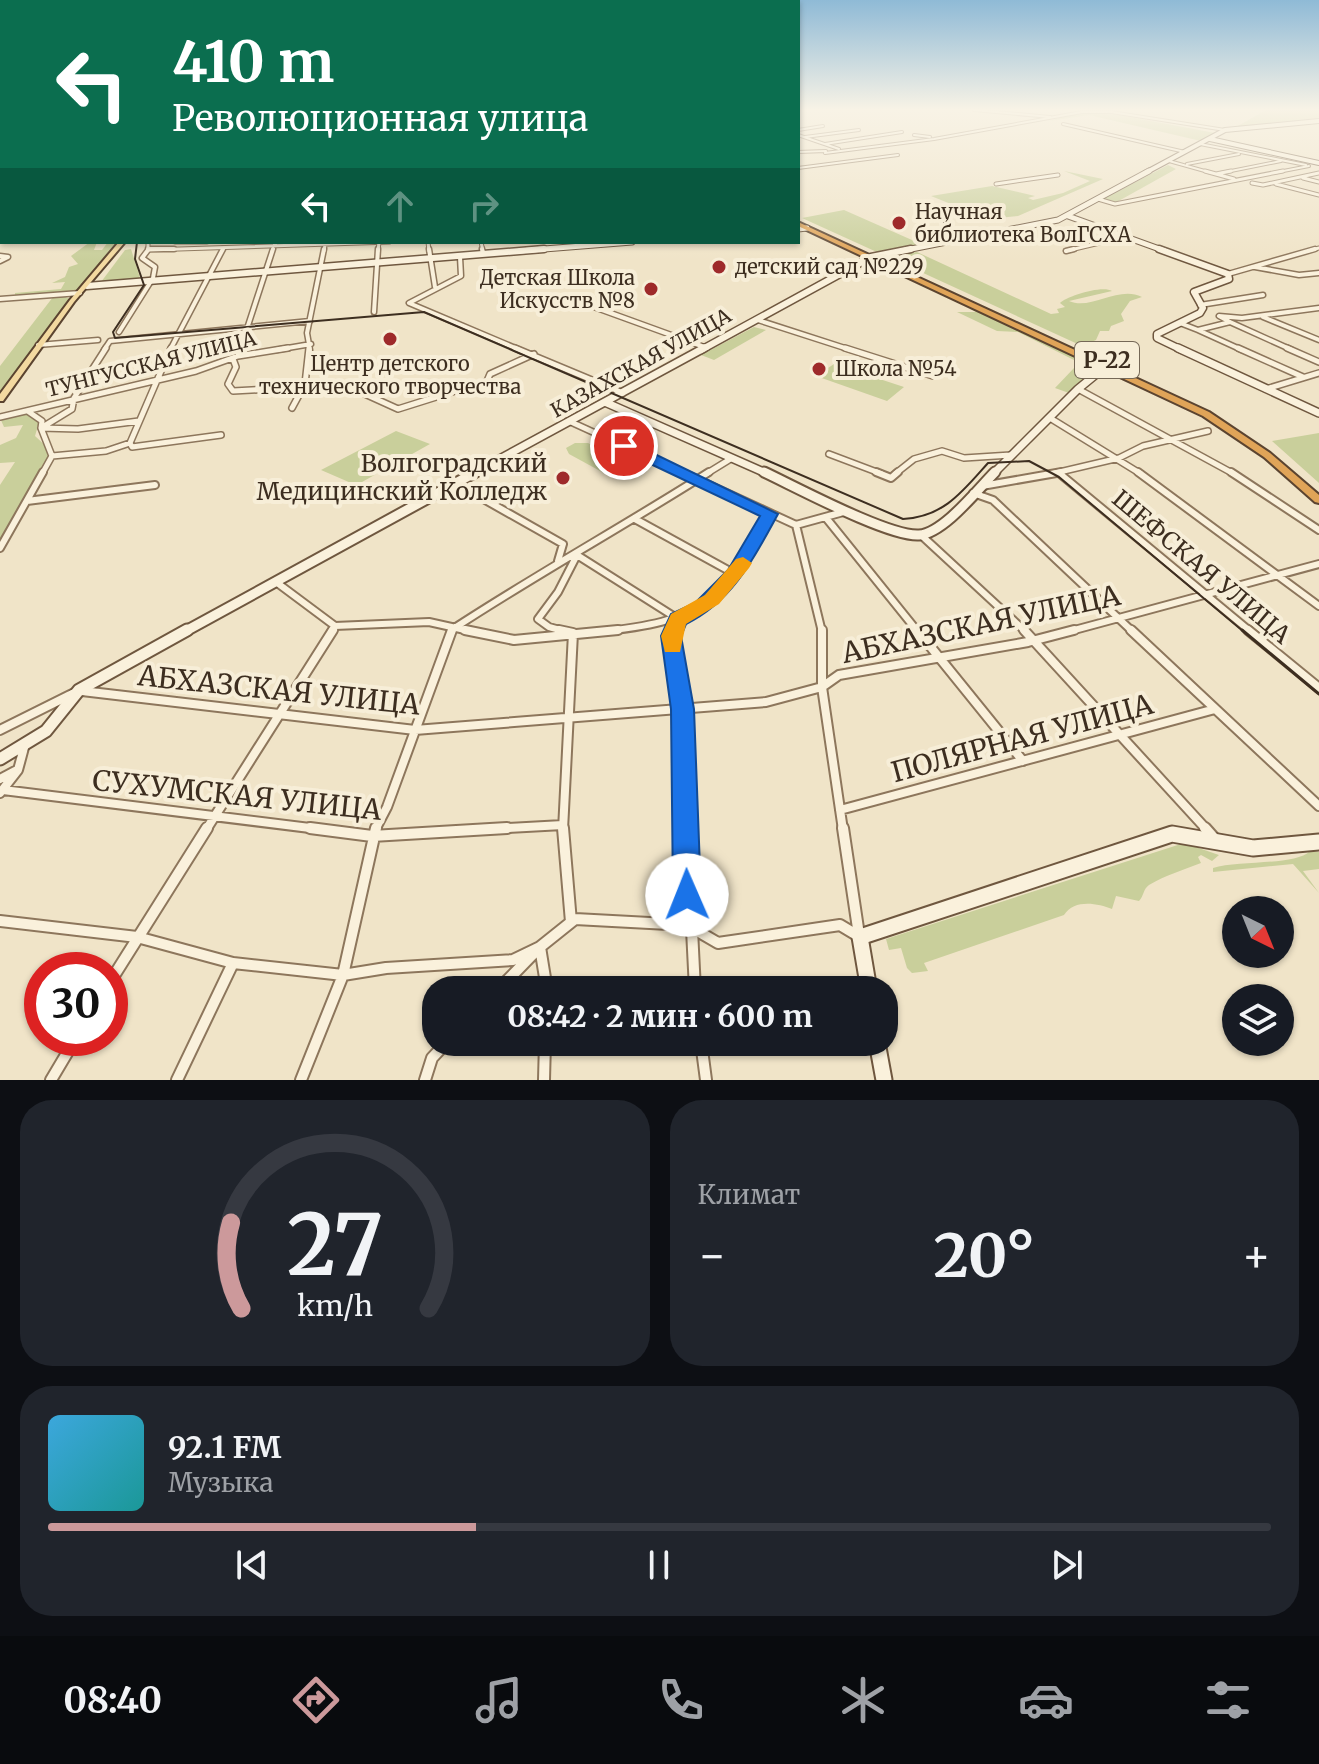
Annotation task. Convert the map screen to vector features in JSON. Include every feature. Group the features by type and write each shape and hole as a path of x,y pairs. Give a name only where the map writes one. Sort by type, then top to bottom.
{"highway":[{"name":"Р-22","path":"800,225 875,256"},
{"name":"Р-22","path":"800,225 875,256 1210,411 1272,451 1319,492"},
{"name":"Р-22","path":"1108,363 1232,430 1319,500"}],"main road":[{"path":"0,399 38,345 120,244"}],"street":[{"path":"800,168 856,160"},
{"path":"1183,165 1207,160"},
{"path":"1098,199 1115,204 1309,166 1285,160"},
{"path":"1169,161 1237,179"},
{"name":"КАЗАХСКАЯ УЛИЦА","path":"0,759 46,731 79,690 875,256 1068,216 1169,161"},
{"path":"1216,174 1288,161"},
{"path":"1252,183 1272,183 1319,173"},
{"path":"996,184 1058,175"},
{"path":"1299,177 1319,182"},
{"path":"1272,183 1319,195"},
{"path":"1068,216 1228,274 1319,248"},
{"path":"1066,251 1125,237"},
{"path":"119,332 151,281 155,267 142,258 148,244"},
{"path":"238,244 251,248"},
{"path":"276,244 263,272 236,358 236,367 228,384 233,391 345,385 398,409 487,381 490,374 534,354"},
{"path":"148,250 326,244 307,333 311,344 309,372 301,387 299,403 292,408"},
{"path":"374,312 378,244"},
{"path":"428,244 435,287"},
{"path":"481,244 483,254"},
{"path":"87,286 460,257 541,245 571,244"},
{"path":"130,443 180,333 182,322 223,249"},
{"path":"460,257 461,276 409,303 623,393"},
{"path":"1255,267 1299,275 1319,273"},
{"path":"1228,274 1230,276 1225,281 1197,289 1194,295 1202,308 1319,362"},
{"path":"0,299 80,293"},
{"path":"1263,295 1202,308 1157,334 1161,342 1319,413"},
{"path":"583,303 707,348"},
{"path":"1219,316 1319,308"},
{"path":"1259,315 1319,340"},
{"path":"758,320 933,376"},
{"path":"41,428 72,409 74,398 113,340 310,321"},
{"path":"1198,330 1230,322"},
{"path":"1180,323 1303,377"},
{"path":"38,345 98,340"},
{"name":"ТУНГУССКАЯ УЛИЦА","path":"0,417 236,358 311,344"},
{"path":"921,535 948,520 1078,389 1108,363"},
{"path":"1266,389 1319,373"},
{"path":"1078,389 1206,456 1319,530"},
{"path":"607,403 896,531 921,535 1035,640 1218,842"},
{"path":"29,412 42,421 41,428 52,456"},
{"path":"1050,418 1119,458 1319,606"},
{"path":"41,428 78,429 139,421"},
{"path":"571,422 796,525 827,519 849,510"},
{"path":"976,490 1119,458 1143,446 1176,441 1208,431"},
{"path":"52,456 106,451 130,443 147,446 221,435"},
{"path":"829,454 891,478 914,459 942,451 964,458 1011,455"},
{"path":"0,548 52,456"},
{"path":"301,1080 322,1019 343,975 372,836 387,807 452,629 732,458"},
{"name":"ШЕФСКАЯ УЛИЦА","path":"1059,473 1319,688"},
{"path":"457,484 563,544 561,558 556,564"},
{"path":"27,501 155,485"},
{"path":"976,490 993,500 1319,806"},
{"path":"276,582 335,626 429,622 514,640 654,626 702,608 735,574 770,514"},
{"path":"635,519 735,574"},
{"path":"827,519 1023,761"},
{"path":"796,525 822,622 822,687 867,976"},
{"path":"577,555 678,619"},
{"path":"573,633 549,627 538,619 558,592 577,555"},
{"name":"АБХАЗСКАЯ УЛИЦА","path":"79,690 415,730 766,702 822,687 839,675 1035,640 1319,564"},
{"path":"678,619 671,636 682,709 687,925 693,976"},
{"path":"128,952 335,626"},
{"path":"571,922 563,825 573,633"},
{"path":"0,730 79,690"},
{"name":"ПОЛЯРНАЯ УЛИЦА","path":"840,810 1215,709"},
{"path":"2,791 18,770 25,744"},
{"path":"0,779 18,770"},
{"name":"СУХУМСКАЯ УЛИЦА","path":"2,791 372,836 563,825"},
{"path":"512,976 540,947 575,919 687,925 718,943 840,925 860,937 1172,834 1253,848 1319,842"},
{"path":"0,921 137,937 233,963 343,975 386,968 513,960 540,947"},
{"path":"540,947 545,976"},
{"path":"177,1080 233,963"},
{"path":"51,1080 65,1056"},
{"path":"425,1080 434,1056"},
{"path":"544,1080 545,1056"},
{"path":"703,1056 706,1080"},
{"path":"880,1056 884,1080"}],"green space":[{"path":"1168,165 1176,169 1115,203 1103,199"},
{"path":"1064,171 1103,179 1018,216 988,219 931,196 992,186 1035,196 1028,198 1033,200 1063,193 1090,181"},
{"path":"844,210 921,244 879,253 802,218"},
{"path":"87,244 96,244 94,250 102,250 106,244 115,244 76,292 15,296 15,293 61,289 65,282 52,283 65,277 69,267 78,264 71,256"},
{"path":"131,249 141,281 101,282 125,250"},
{"path":"917,252 1051,314 1059,313 1057,309 1065,307 1060,303 1092,291 1112,291 1069,301 1086,303 1124,294 1142,297 1130,301 1121,314 1124,321 1111,326 1109,331 1100,331 1096,340 1082,346 884,255"},
{"path":"53,297 70,299 0,394 0,366"},
{"path":"978,308 1097,366 1096,369 1069,393 1055,388 1074,368 1074,360 1018,332 997,331 957,312 976,312 970,309"},
{"path":"754,327 766,330 714,360 701,355"},
{"path":"834,364 904,387 887,401 816,376"},
{"path":"28,413 39,422 35,436 48,448 49,457 0,539 0,485 15,462 0,463 0,445 16,438 23,425 4,427 0,418"},
{"path":"396,431 430,444 362,482 351,483 321,470"},
{"path":"1319,433 1319,483 1272,441"},
{"path":"575,443 588,443 632,466 632,473 613,478 569,454 566,448"},
{"path":"1184,843 1219,855 1212,861 1201,855 1198,857 1201,863 1149,885 1139,901 1116,896 1112,909 1080,904 1064,915 924,963 928,971 912,973 907,968 901,948 889,950 886,939"},
{"path":"1310,851 1319,852 1319,869 1303,871 1319,893 1293,864 1213,872 1213,868 1224,866 1292,859"}],"tram line":[{"path":"137,244 135,259 144,285 113,332 115,338 424,312 903,519 930,513 952,501 988,463 1029,461 1059,477 1244,632"},
{"path":"1242,630 1319,694"}],"slow traffic":[{"path":"673,647 671,636 678,619 702,608 743,563"}],"place":[{"name":"Научная библиотека ВолГСХА","path":"899,223"},
{"name":"детский сад №229","path":"719,267"},
{"name":"Детская Школа Искусств №8","path":"651,289"},
{"name":"Центр детского технического творчества","path":"390,339"},
{"name":"Школа №54","path":"819,369"},
{"name":"Волгоградский Медицинский Колледж","path":"563,478"}],"route":[{"path":"624,446 770,514 735,574 702,608 678,619 671,636 682,709 687,895"}]}
